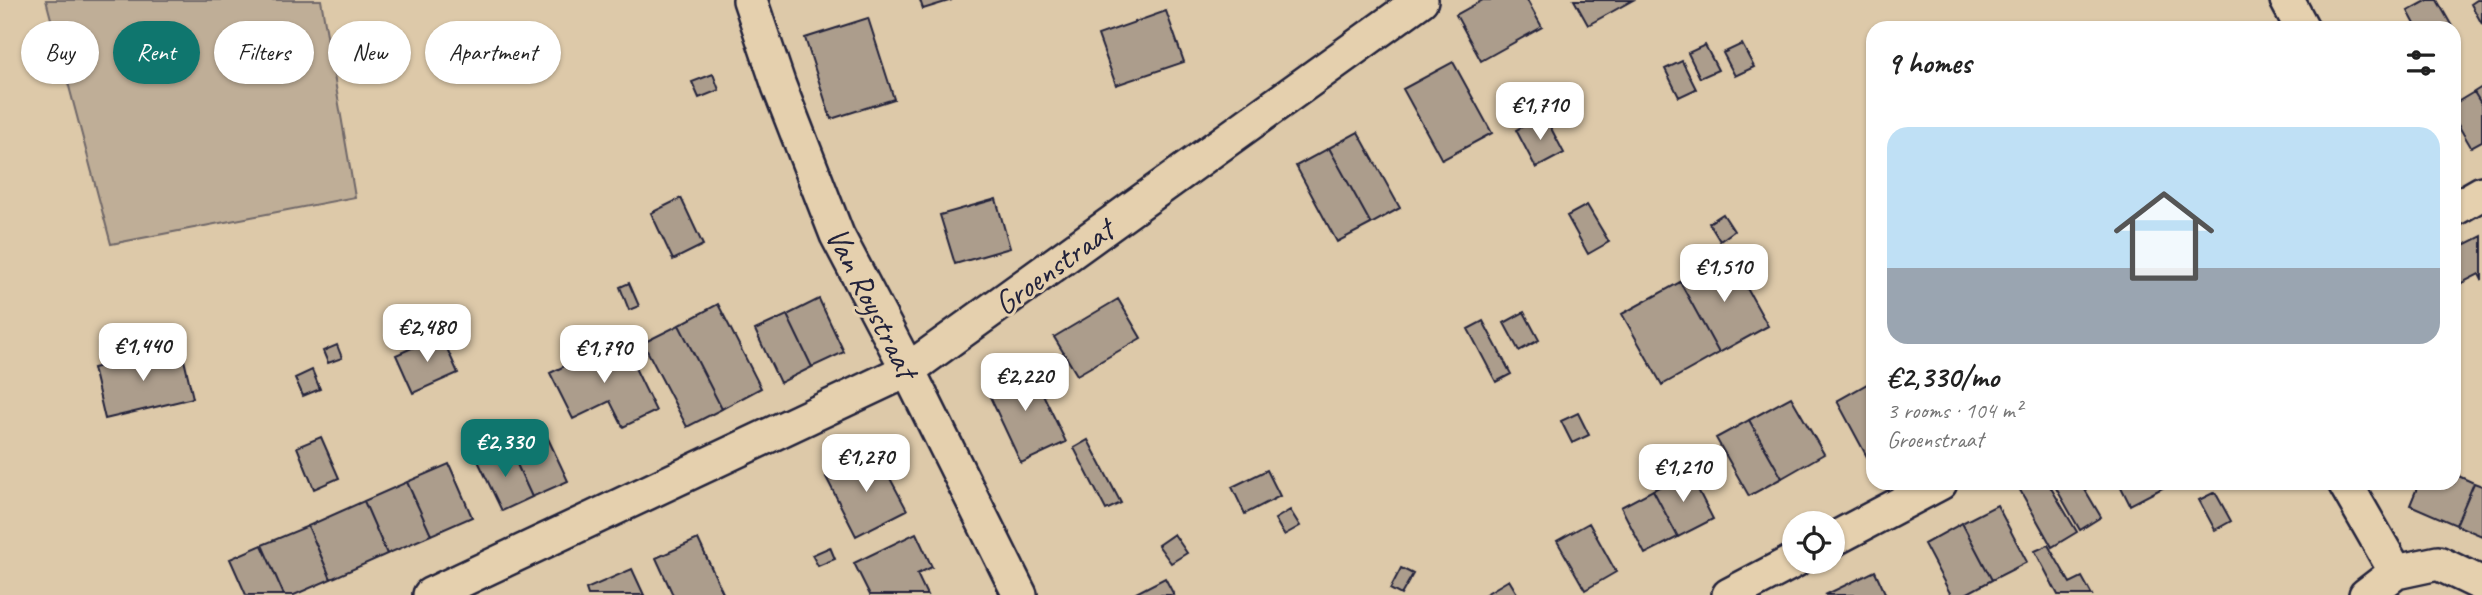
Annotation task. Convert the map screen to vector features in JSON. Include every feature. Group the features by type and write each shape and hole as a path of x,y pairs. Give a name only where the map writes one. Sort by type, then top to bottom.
{"street":[{"name":"Van Roystraat","path":"750,0 779,86 836,235 908,370 1020,595"},
{"name":"Groenstraat","path":"430,595 908,370 1422,0"},
{"path":"2287,0 2298,21"},
{"path":"2461,205 2482,193"},
{"path":"1845,533 1927,490"},
{"path":"2349,490 2396,572"},
{"path":"2366,595 2396,572 2438,563 2482,584"},
{"path":"1729,595 1782,567"}],"shaded area":[{"path":"46,0 321,0 328,41 328,84 335,84 355,197 111,244 68,84 99,84 99,21 52,21"}],"building":[{"path":"920,0 952,0 923,9"},
{"path":"1483,0 1527,0 1542,27 1481,61 1456,15"},
{"path":"1574,0 1633,0 1588,25"},
{"path":"2428,0 2437,0 2449,21 2413,21 2408,11"},
{"path":"2482,0 2482,24 2471,4"},
{"path":"1166,11 1184,62 1116,85 1098,35"},
{"path":"868,18 894,99 831,119 805,38"},
{"path":"1742,44 1754,67 1735,76 1723,53"},
{"path":"1705,45 1718,70 1700,78 1688,53"},
{"path":"1682,61 1696,89 1679,97 1665,69"},
{"path":"1453,62 1492,133 1442,160 1403,89"},
{"path":"713,74 719,90 699,98 692,82"},
{"path":"2482,87 2482,105 2474,92"},
{"path":"2474,92 2482,105 2482,141 2471,147 2461,130 2461,100"},
{"path":"1544,115 1564,153 1536,168 1516,130"},
{"path":"1358,132 1400,208 1371,224 1329,148"},
{"path":"1329,148 1371,224 1337,242 1296,166"},
{"path":"681,198 703,245 673,260 651,213"},
{"path":"996,199 1010,248 955,264 940,215"},
{"path":"1587,205 1609,242 1588,254 1567,216"},
{"path":"1723,214 1734,231 1720,241 1709,223"},
{"path":"2482,236 2482,280 2479,274 2461,283 2461,246"},
{"path":"1729,256 1768,326 1719,353 1680,282"},
{"path":"1680,282 1719,353 1662,385 1622,314"},
{"path":"629,283 639,306 629,310 620,287"},
{"path":"819,299 844,352 812,367 787,315"},
{"path":"1118,299 1141,338 1077,375 1054,337"},
{"path":"718,304 761,388 722,409 679,325"},
{"path":"1524,312 1539,340 1519,351 1504,323"},
{"path":"787,315 812,367 780,383 755,330"},
{"path":"1483,321 1511,374 1496,382 1468,329"},
{"path":"679,325 722,409 687,427 643,343"},
{"path":"441,335 458,373 413,393 396,355"},
{"path":"621,339 656,411 623,427 610,401 573,419 550,373"},
{"path":"337,345 342,358 328,363 323,351"},
{"path":"181,347 193,398 105,419 93,368"},
{"path":"1028,363 1066,442 1021,463 984,384"},
{"path":"312,370 320,389 303,396 295,378"},
{"path":"1866,385 1866,455 1837,401"},
{"path":"1791,397 1824,454 1782,478 1749,420"},
{"path":"1578,413 1589,435 1572,443 1561,421"},
{"path":"1749,420 1782,478 1749,496 1716,438"},
{"path":"544,430 568,481 532,497 509,447"},
{"path":"321,437 339,478 314,489 297,447"},
{"path":"1088,440 1121,503 1106,510 1074,448"},
{"path":"509,447 532,497 502,511 478,461"},
{"path":"876,452 907,510 856,536 826,477"},
{"path":"449,464 472,517 431,535 407,482"},
{"path":"1267,470 1280,496 1245,514 1232,487"},
{"path":"1689,472 1713,519 1678,537 1653,490"},
{"path":"2461,477 2474,483 2456,525 2410,505 2416,490 2461,490"},
{"path":"407,482 431,535 387,554 364,501"},
{"path":"2474,483 2482,486 2482,536 2456,525"},
{"path":"1653,490 1678,537 1645,554 1621,507"},
{"path":"2020,490 2052,490 2077,532 2052,547"},
{"path":"2057,490 2085,490 2101,517 2080,530"},
{"path":"2122,490 2159,490 2130,505"},
{"path":"2215,492 2231,521 2215,530 2199,500"},
{"path":"364,501 387,554 331,579 308,526"},
{"path":"1997,505 2027,562 1992,580 1962,523"},
{"path":"1290,510 1300,526 1284,535 1275,519"},
{"path":"1589,523 1616,572 1585,590 1557,541"},
{"path":"1962,523 1992,580 1964,595 1951,595 1924,544"},
{"path":"308,526 331,579 294,595 284,595 262,545"},
{"path":"916,533 932,567 917,574 927,595 870,595 854,563"},
{"path":"1174,534 1187,553 1171,563 1158,545"},
{"path":"698,539 724,595 673,595 656,558"},
{"path":"262,545 284,595 246,595 230,559"},
{"path":"2048,545 2070,583 2082,577 2092,595 2058,595 2035,551"},
{"path":"830,547 835,559 818,566 812,555"},
{"path":"1401,568 1413,574 1401,595 1390,589"},
{"path":"632,569 644,595 588,595 586,589"},
{"path":"1875,571 1886,595 1825,595"},
{"path":"1165,578 1174,595 1137,595 1136,593"},
{"path":"1509,580 1518,595 1484,595"}]}
